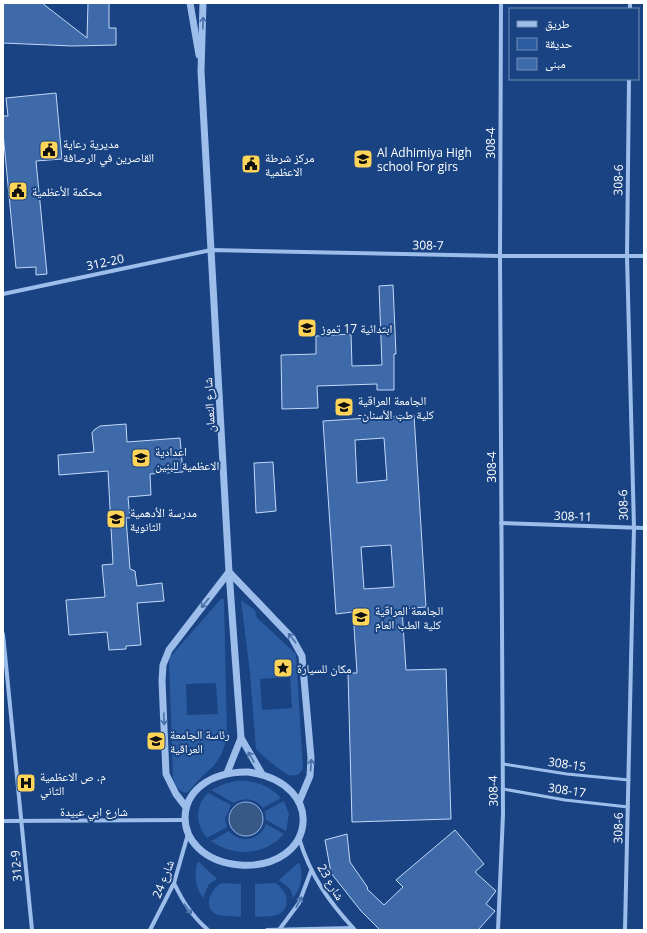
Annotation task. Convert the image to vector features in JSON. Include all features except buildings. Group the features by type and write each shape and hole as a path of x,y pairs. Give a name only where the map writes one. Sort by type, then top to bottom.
{"street":[{"name":"شارع النعمان","path":"190,3 201,71"},
{"name":"شارع النعمان","path":"203,3 201,71 229,572 241,738 227,773"},
{"name":"308-4","path":"498,930 503,789 500,256 501,3"},
{"name":"308-6","path":"625,930 634,528 627,256 629,80"},
{"name":"308-7","path":"211,250 500,256 644,256"},
{"name":"312-20","path":"3,294 211,250"},
{"name":"308-11","path":"501,523 644,528"},
{"path":"186,807 171,786 166,774 162,681 163,665 169,650 229,572 292,638 302,656 311,758 310,776 299,802"},
{"name":"312-9","path":"3,634 5,668 32,930"},
{"name":"شارع النعمان","path":"241,738 262,774"},
{"path":"248,772 262,774 287,787 299,802 304,816 300,838 287,852 275,859 255,865 240,865 226,862 207,854 196,845 188,833 185,820 186,807 192,794 201,784 227,773 248,772"},
{"name":"شارع ابي عبيدة","path":"3,821 185,820"},
{"name":"شارع 24","path":"150,930 174,883 188,833"},
{"name":"شارع 23","path":"300,838 311,871 323,892 337,911 354,929"},
{"path":"279,930 299,903 311,871"},
{"path":"174,883 182,902 194,918 208,930"},
{"path":"267,930 354,929"}],"lane":[{"name":"308-15","path":"503,764 567,774 629,780"},
{"name":"308-17","path":"503,789 566,800 628,807"}],"green space":[{"path":"221,599 224,599 227,736 221,755 217,761 186,793 177,787 173,778 169,658","holes":["216,683 218,714 187,715 186,684"]},
{"path":"241,600 255,610 257,618 296,654 303,769 298,775 286,774 256,749 250,673","holes":["290,677 292,708 262,710 260,679"]},
{"path":"235,781 248,781 266,786 281,798 263,808 253,800 245,799 234,803 211,790"},
{"path":"208,793 231,805 225,819 227,827 207,838 200,827 198,815 201,804"},
{"path":"284,801 289,814 286,831 266,820 265,811"},
{"path":"266,824 284,834 268,847 249,852 239,852 229,850 211,841 229,831 239,838 249,839 259,834"},
{"path":"199,862 217,879 209,884 203,898 198,890 195,878 197,863"},
{"path":"298,863 300,864 301,869 301,882 293,898 290,889 279,880"},
{"path":"222,883 241,884 241,917 218,915 210,908 209,904 211,894 214,889"},
{"path":"275,883 283,890 285,894 287,904 285,908 277,915 255,917 255,884"}],"shaded area":[{"path":"249,802 256,804 261,809 263,819 261,829 256,834 243,836 236,834 231,829 229,816 231,809 236,804"}],"place":[{"name":"مديرية رعاية القاصرين في الرصافة","path":"49,150"},
{"name":"Al Adhimiya High school For girs","path":"363,159"},
{"name":"مركز شرطة الاعظمية","path":"251,164"},
{"name":"محكمة الأعظمية","path":"18,191"},
{"name":"ابتدائية 17 تموز","path":"307,328"},
{"name":"الجامعة العراقية -كلية طب الأسنان","path":"344,407"},
{"name":"اعدادية الاعظمية للبنين","path":"141,458"},
{"name":"مدرسة الأدهمية الثانوية","path":"116,519"},
{"name":"الجامعة العراقية كلية الطب العام","path":"361,617"},
{"name":"مكان للسيارة","path":"283,668"},
{"name":"رئاسة الجامعة العراقية","path":"156,741"},
{"name":"م. ص الاعظمية الثاني","path":"26,783"}]}
